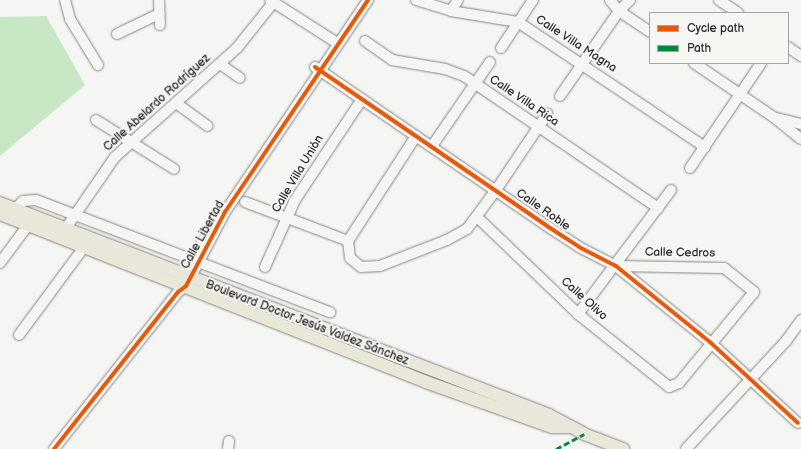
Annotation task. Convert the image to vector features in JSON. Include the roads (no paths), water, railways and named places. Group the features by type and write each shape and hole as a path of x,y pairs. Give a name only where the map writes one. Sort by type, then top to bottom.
{"main road":[{"name":"Boulevard Doctor Jesús Valdez Sánchez","path":"0,203 66,228 184,283"},
{"name":"Boulevard Doctor Jesús Valdez Sánchez","path":"0,214 370,354 549,415 569,427 623,449"}],"street":[{"path":"65,0 70,19 98,65"},
{"path":"117,34 160,19 159,0"},
{"name":"Calle Libertad","path":"318,69 334,41 362,0"},
{"name":"Calle Libertad","path":"54,449 184,283 214,225 318,69 368,0"},
{"name":"Calle Villa Magna","path":"416,0 451,11 518,22 583,63 705,147"},
{"path":"451,11 458,0"},
{"path":"501,48 533,0"},
{"path":"610,0 619,11 649,31"},
{"path":"560,96 619,11 630,0"},
{"path":"719,0 737,12"},
{"path":"271,1 334,41"},
{"name":"Calle Abelardo Rodríguez","path":"66,228 107,166 131,142 220,64 250,35 271,1"},
{"name":"Calle Villa Rica","path":"365,41 392,60 455,72 658,208"},
{"path":"789,48 801,56"},
{"path":"432,146 490,62"},
{"path":"220,64 240,78"},
{"path":"695,64 775,118 801,139"},
{"path":"690,168 759,64"},
{"name":"Calle Roble","path":"318,69 578,247 616,266 711,343 751,378 798,423"},
{"name":"Calle Villa Unión","path":"265,267 286,218 306,182 362,99"},
{"path":"176,103 208,126"},
{"path":"416,136 348,240 348,253 352,261 361,267 376,267 461,233 477,217 547,114"},
{"path":"775,118 801,124"},
{"path":"96,120 174,169"},
{"path":"578,314 616,266 671,190"},
{"path":"16,208 23,201 32,199 75,214 330,312"},
{"path":"245,202 348,240"},
{"name":"Calle Olivo","path":"477,217 578,314 665,385 672,388 679,383 711,343"},
{"path":"0,263 28,225"},
{"path":"19,335 84,247"},
{"name":"Calle Cedros","path":"616,266 724,268 753,290 752,295 711,343"},
{"path":"686,449 786,341 801,320"}]}
